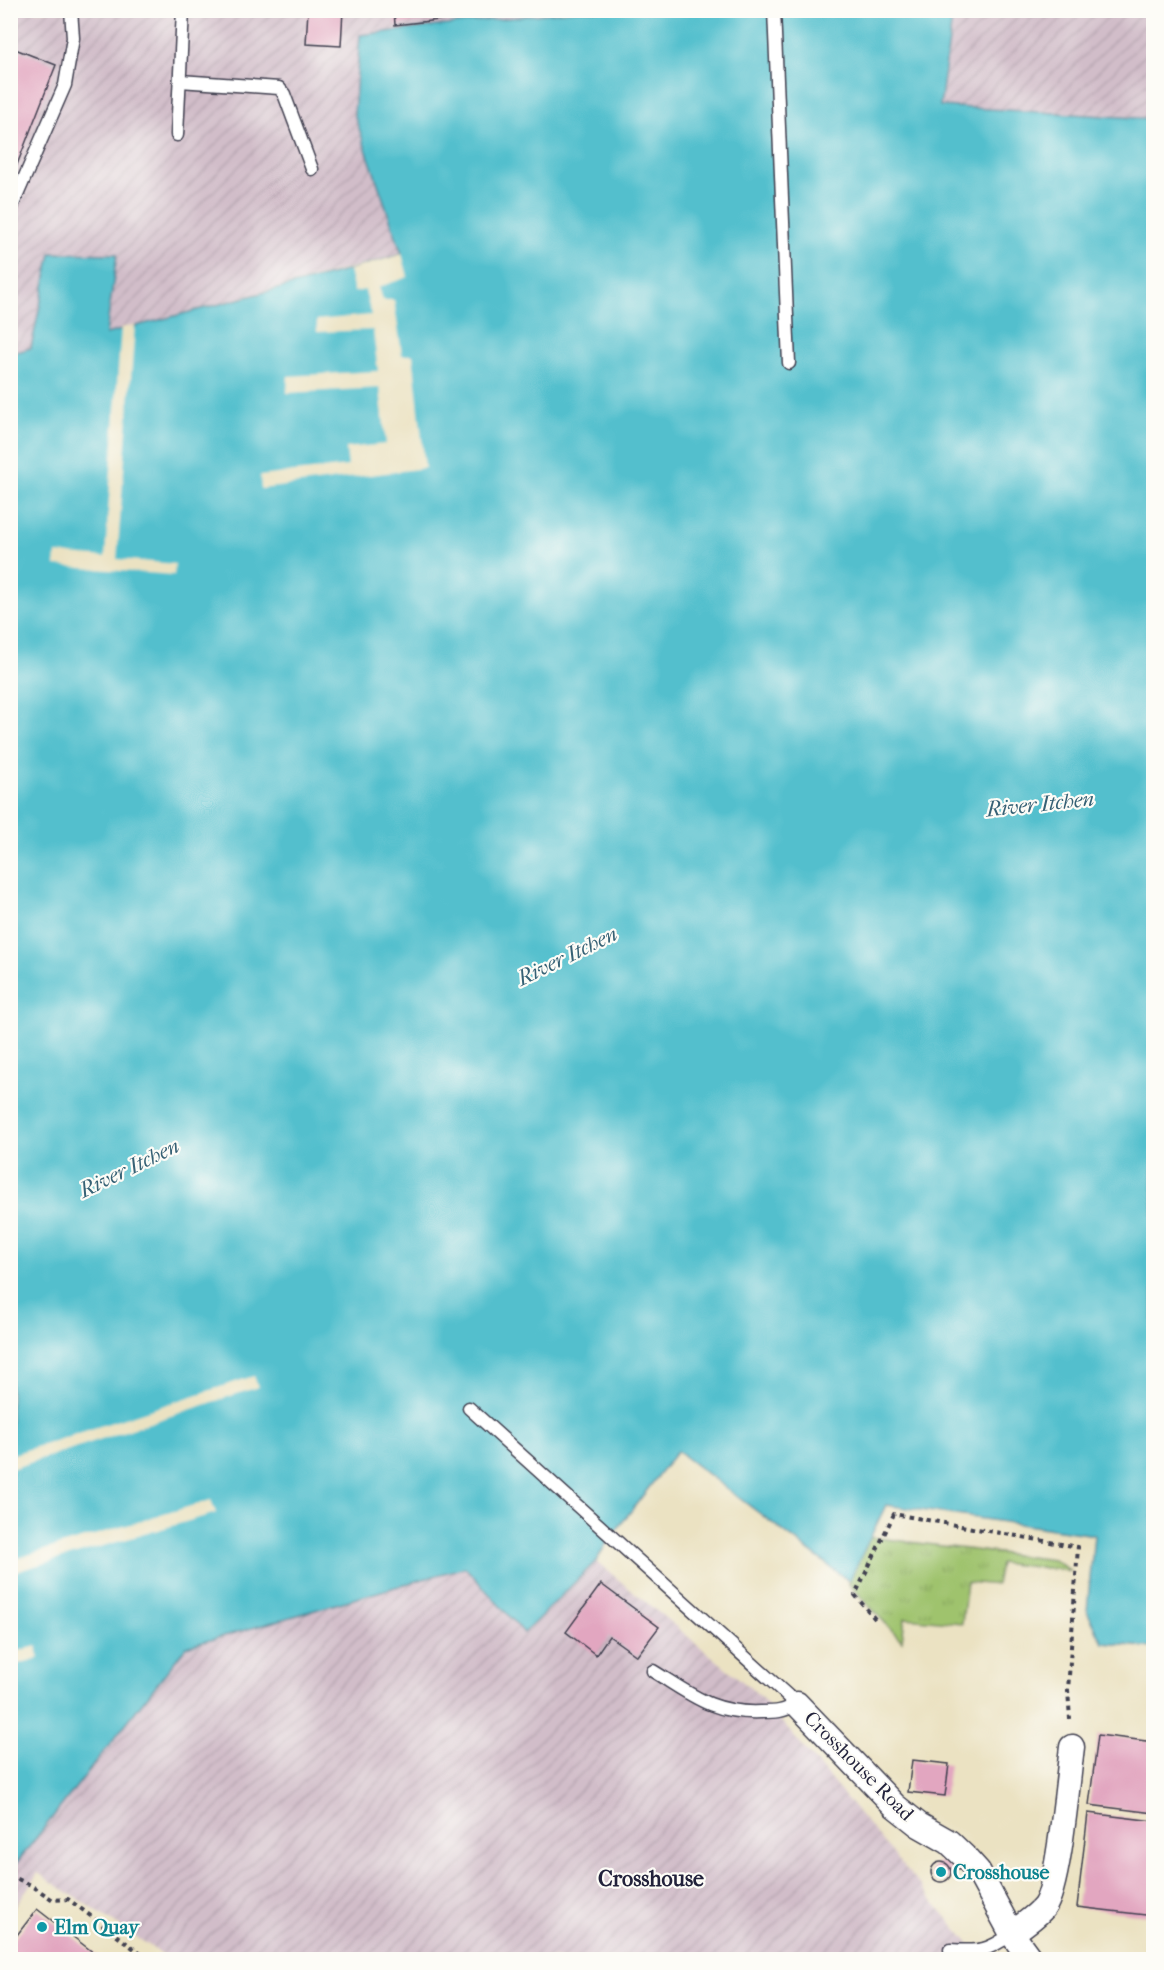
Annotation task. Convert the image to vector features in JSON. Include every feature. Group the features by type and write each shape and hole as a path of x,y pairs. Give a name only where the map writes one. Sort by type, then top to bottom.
{"street":[{"name":"Crosshouse Road","path":"797,1704 895,1806 919,1825 949,1842 968,1860 978,1871 1012,1934 1031,1959"},
{"path":"1012,1934 1045,1906 1050,1895 1056,1867 1072,1747"}],"lane":[{"path":"10,212 65,85 73,38 71,10"},
{"path":"177,135 183,10"},
{"path":"774,10 789,363"},
{"path":"180,81 279,88 284,94 312,169"},
{"path":"470,1408 797,1704 784,1712 726,1711 707,1705 653,1671"},
{"path":"950,1950 973,1952 987,1950 1012,1934"}],"path":[{"path":"875,1619 855,1594 894,1514 1078,1547 1068,1690 1072,1747"},
{"path":"10,1880 13,1876 53,1900 68,1899 149,1959"}],"shaded area":[{"path":"11,11 577,11 360,35 354,114 402,254 106,334 11,354"},
{"path":"953,11 1153,11 1153,119 940,106"},
{"path":"596,1561 759,1695 982,1959 170,1959 38,1873 11,1913 11,1870 186,1647 466,1567 524,1633"}],"green space":[{"path":"870,1537 1054,1560 1071,1571 1000,1563 996,1585 967,1582 962,1623 905,1618 902,1641 848,1583"}],"water":[{"name":"River Itchen","path":"577,10 953,11 940,106 1153,119 1153,1648 1103,1643 1087,1611 1094,1535 886,1505 849,1581 677,1451 608,1541 596,1561 524,1633 465,1567 186,1647 11,1870 10,354 31,348 51,253 117,254 106,334 402,254 354,114 360,35"}],"pier":[{"path":"402,254 408,277 379,287 383,300 394,300 402,355 413,355 425,468 261,489 260,476 348,466 346,448 386,444 380,388 287,393 288,376 378,371 373,330 317,332 317,320 371,315 365,290 354,292 349,270"},
{"path":"135,325 117,559 175,564 174,575 55,566 56,553 105,557 121,328"},
{"path":"254,1376 258,1387 11,1469 11,1455"},
{"path":"211,1500 216,1513 11,1573 11,1560"},
{"path":"37,1646 39,1658 11,1666 11,1653"}],"building":[{"path":"308,10 343,10 341,46 306,44"},
{"path":"394,10 438,10 439,20 395,25"},
{"path":"10,47 56,65 11,180 10,180"},
{"path":"601,1584 659,1627 637,1656 609,1636 596,1655 566,1632"},
{"path":"1098,1735 1154,1742 1154,1813 1089,1805"},
{"path":"912,1760 949,1764 945,1796 908,1792"},
{"path":"1088,1813 1154,1821 1154,1916 1077,1907"},
{"name":"Crosshouse","path":"941,1862 948,1865 951,1872 948,1879 941,1882 934,1879 931,1872 934,1865"},
{"name":"Elm Quay","path":"37,1909 103,1960 10,1960 10,1944"}],"place":[{"name":"Crosshouse","path":"941,1872"},
{"name":"Elm Quay","path":"42,1927"}],"district":[{"name":"Crosshouse","path":"651,1879"}]}
